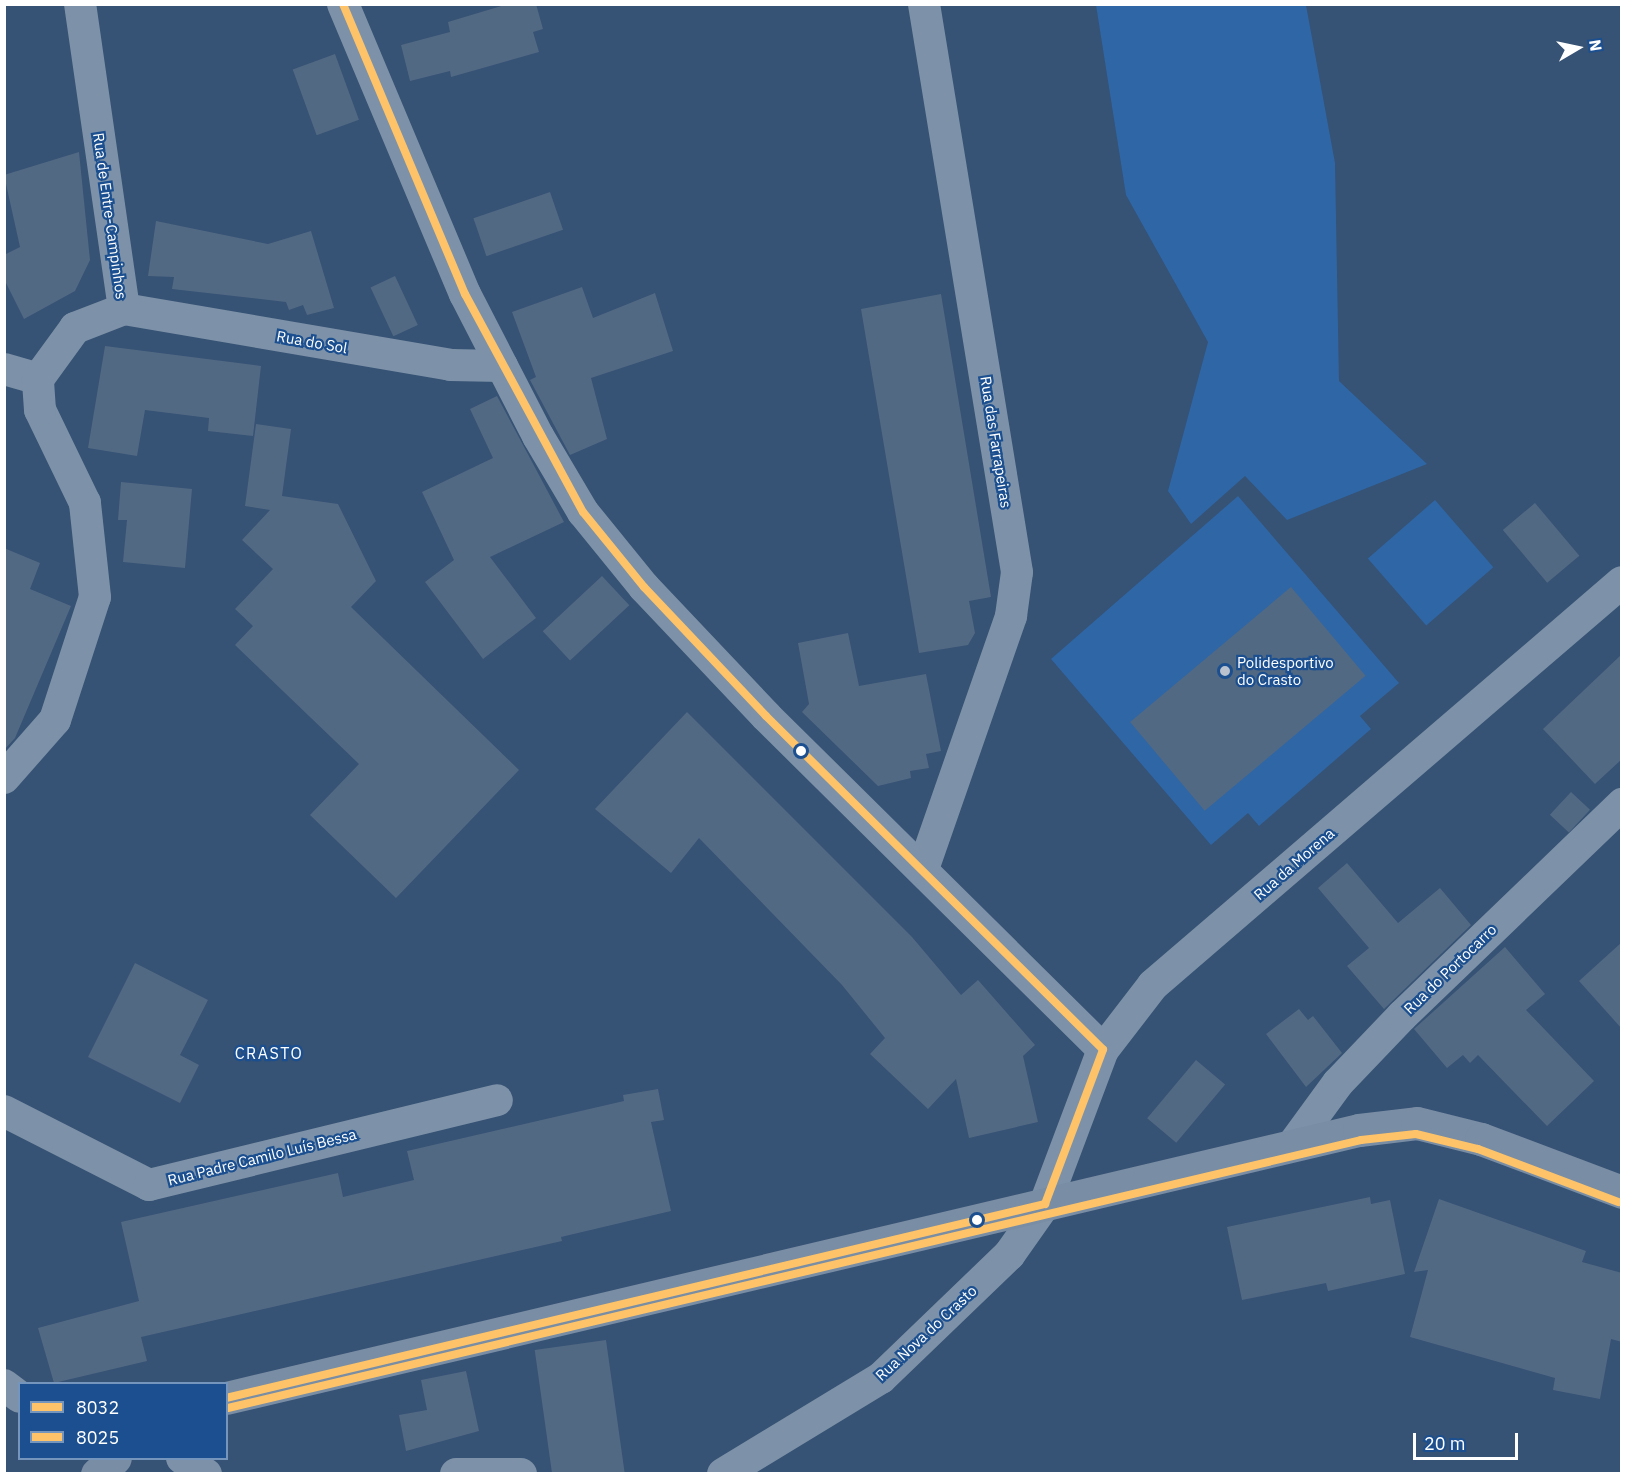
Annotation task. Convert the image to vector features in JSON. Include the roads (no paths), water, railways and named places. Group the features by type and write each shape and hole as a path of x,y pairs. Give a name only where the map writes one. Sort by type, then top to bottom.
{"main road":[{"path":"228,1398 1359,1130 1417,1123 1481,1139 1622,1192"}],"street":[{"name":"Rua de Entre-Campinhos","path":"38,379 75,328 124,309 80,4"},
{"path":"343,4 465,294 538,436 609,546 766,716 923,869 1102,1050"},
{"name":"Rua das Farrapeiras","path":"923,869 1011,616 1017,572 924,4"},
{"name":"Rua do Sol","path":"124,309 450,365 502,366"},
{"path":"4,369 38,379 40,410 85,503 95,597 55,720 4,778"},
{"name":"Rua da Morena","path":"1045,1204 1102,1050 1153,985 1622,582"},
{"name":"Rua do Portocarro","path":"1292,1146 1338,1083 1402,1016 1622,804"},
{"name":"Rua Padre Camilo Luís Bessa","path":"4,1111 149,1185 497,1100"},
{"name":"Rua Nova do Crasto","path":"723,1473 881,1378 1009,1255 1045,1204"},
{"path":"4,1385 18,1396"},
{"path":"185,1460 206,1473"},
{"path":"456,1473 521,1473"}],"place":[{"name":"Polidesportivo do Crasto","path":"1225,671"}],"district":[{"name":"CRASTO","path":"269,1053"}]}
